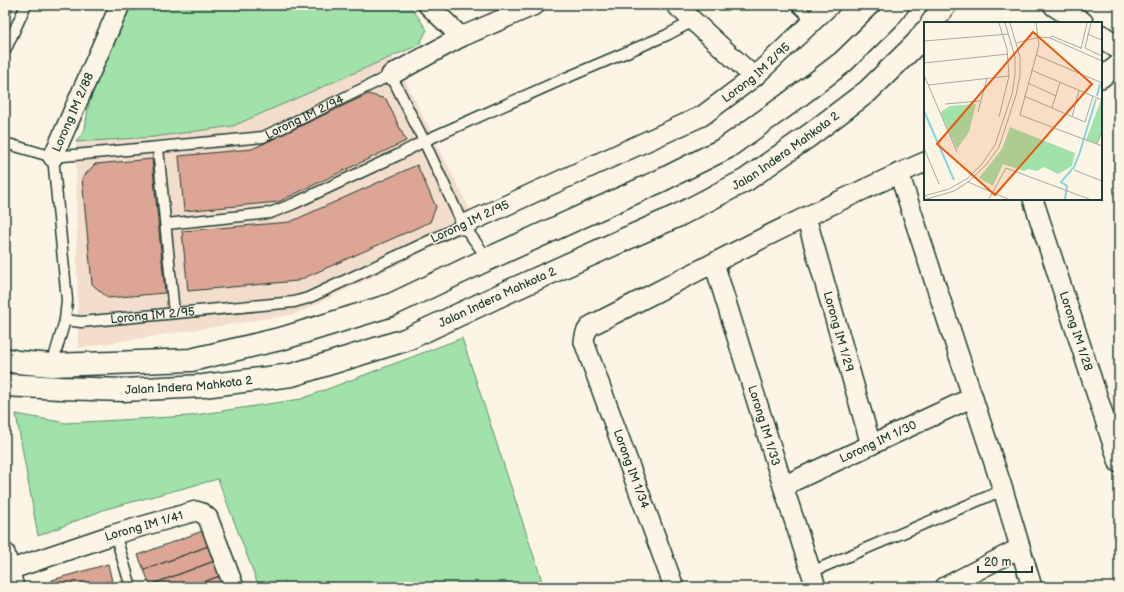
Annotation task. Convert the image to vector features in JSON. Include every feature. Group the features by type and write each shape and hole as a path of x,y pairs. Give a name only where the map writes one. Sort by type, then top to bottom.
{"street":[{"name":"Lorong IM 2/88","path":"53,157 120,5"},
{"path":"428,5 461,36"},
{"name":"Lorong IM 2/94","path":"392,75 461,36 535,5"},
{"path":"676,5 754,77"},
{"name":"Lorong IM 2/95","path":"463,225 702,116 754,77 830,5"},
{"name":"Jalan Indera Mahkota 2","path":"5,359 17,362 52,365 191,360 284,338 391,305 662,180 726,148 788,104 843,62 888,18 898,5"},
{"path":"933,22 945,5"},
{"path":"1055,5 1080,22"},
{"name":"Jalan Indera Mahkota 2","path":"6,386 124,390 218,384 292,375 405,340 505,293 679,215 746,180 868,91 917,44 924,34"},
{"path":"1102,37 1119,48"},
{"path":"1102,77 1119,64"},
{"name":"Lorong IM 1/34","path":"674,587 584,342 588,329 592,325 806,217 924,162"},
{"path":"899,173 1003,490 1032,587"},
{"name":"Lorong IM 1/28","path":"1033,200 1119,463"},
{"name":"Lorong IM 1/29","path":"806,217 871,445"},
{"name":"Lorong IM 1/33","path":"714,263 813,579"},
{"name":"Lorong IM 1/30","path":"784,486 972,396"},
{"name":"Lorong IM 1/41","path":"8,570 115,534 196,511 202,513 208,518 234,587"},
{"path":"945,587 1020,548"}],"lane":[{"path":"5,51 26,5"},
{"path":"796,5 813,21"},
{"path":"166,224 270,213 398,155 424,141 667,35 694,21"},
{"path":"392,75 463,225 488,259"},
{"name":"Lorong IM 2/94","path":"53,157 263,137 392,75"},
{"path":"5,143 53,157"},
{"path":"158,148 174,313"},
{"name":"Lorong IM 2/88","path":"52,365 65,320 67,300 53,157"},
{"name":"Lorong IM 2/95","path":"65,320 81,322 294,302 308,298 463,225"},
{"path":"813,579 1003,490"},
{"path":"115,534 131,587"}],"shaded area":[{"path":"393,56 478,226 296,314 78,348 76,142 154,137 233,126"}],"green space":[{"path":"131,5 408,5 427,30 419,45 233,126 154,137 76,142 85,129 92,94"},
{"path":"462,338 544,587 259,587 218,479 106,509 38,536 16,414 66,423 189,416 301,399"}],"building":[{"path":"368,94 386,99 406,141 278,202 184,211 179,156 252,149"},
{"path":"152,159 165,293 108,298 92,284 82,178 95,164"},
{"path":"417,165 436,207 430,222 297,281 188,291 182,231 290,222"},
{"path":"205,530 211,545 144,570 138,555"},
{"path":"211,545 217,560 150,585 144,570"},
{"path":"217,560 222,575 191,587 151,587 150,585"},
{"path":"108,564 112,581 90,587 54,587 52,580"},
{"path":"222,575 227,587 191,587"},
{"path":"112,581 114,587 90,587"}],"waterway":[{"path":"5,20 12,5"}]}
